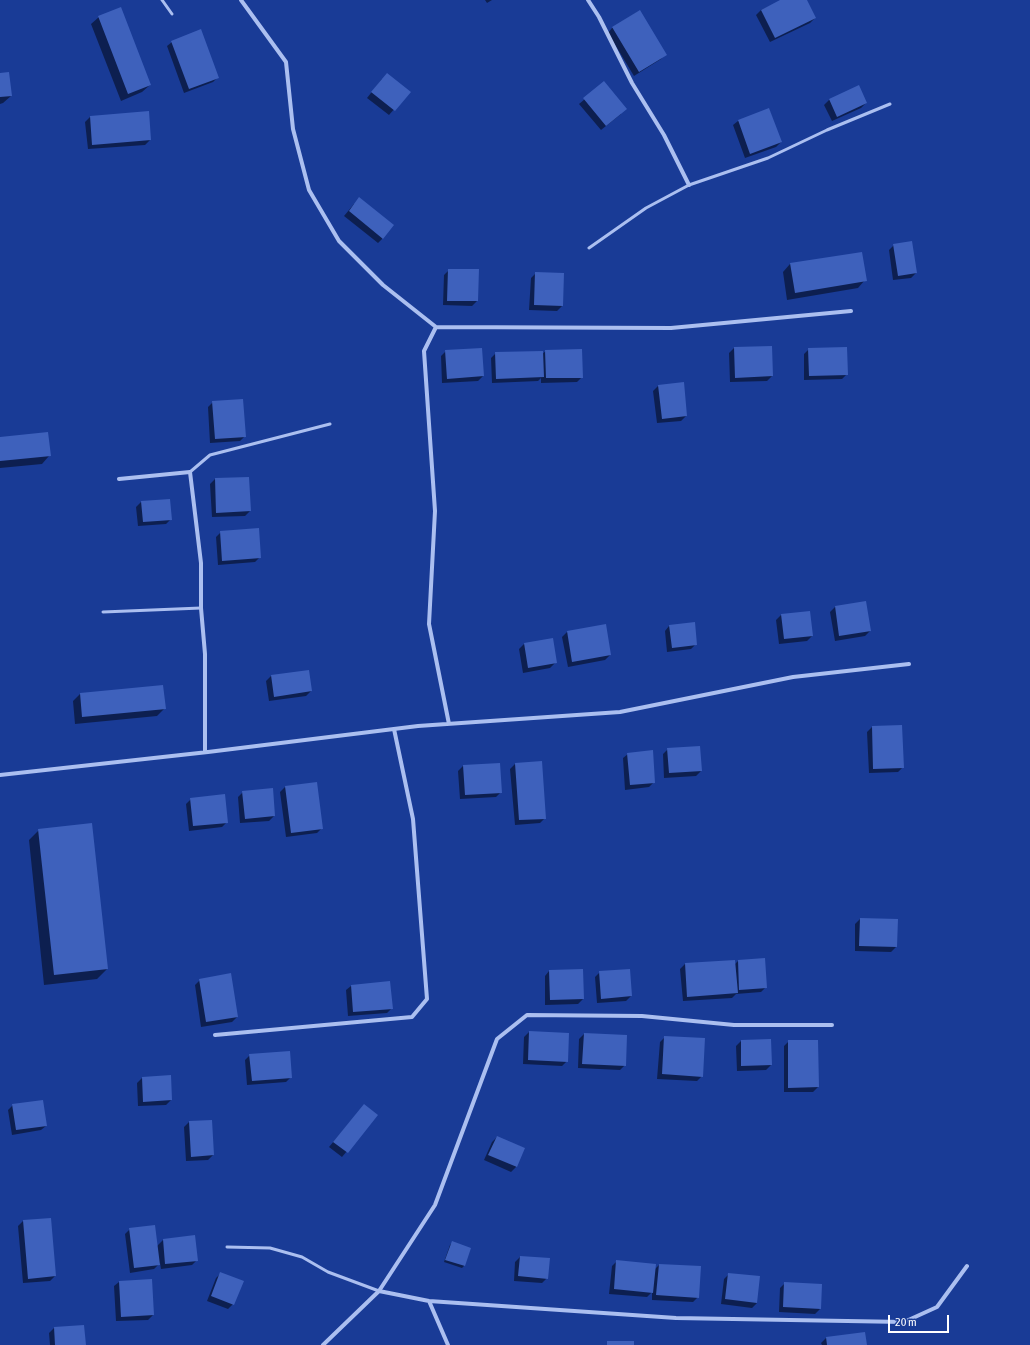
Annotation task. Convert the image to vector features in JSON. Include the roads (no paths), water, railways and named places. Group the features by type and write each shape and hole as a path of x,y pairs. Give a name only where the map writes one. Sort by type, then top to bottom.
{"street":[{"path":"241,0 286,62 293,129 309,190 339,241 383,286 436,327 671,328 851,311"},
{"path":"588,0 599,17 632,83 664,135 689,184"},
{"path":"436,327 424,351 435,511 429,624 449,724"},
{"path":"119,479 190,472 201,563 201,608 205,654 205,752"},
{"path":"0,775 394,729 620,712 793,676 909,664"},
{"path":"215,1035 412,1017 427,999 413,820 394,729"},
{"path":"323,1345 379,1291 435,1205 497,1039 527,1015 642,1016 734,1025 832,1025"},
{"path":"379,1291 429,1301 676,1318 904,1322 936,1307 967,1266"},
{"path":"429,1301 448,1345"}],"lane":[{"path":"162,0 172,14"},
{"path":"589,248 646,208 689,184 768,158 827,130 890,104"},
{"path":"190,472 210,455 330,424"},
{"path":"103,612 201,608"},
{"path":"227,1247 270,1248 302,1257 328,1272 379,1291"}]}
